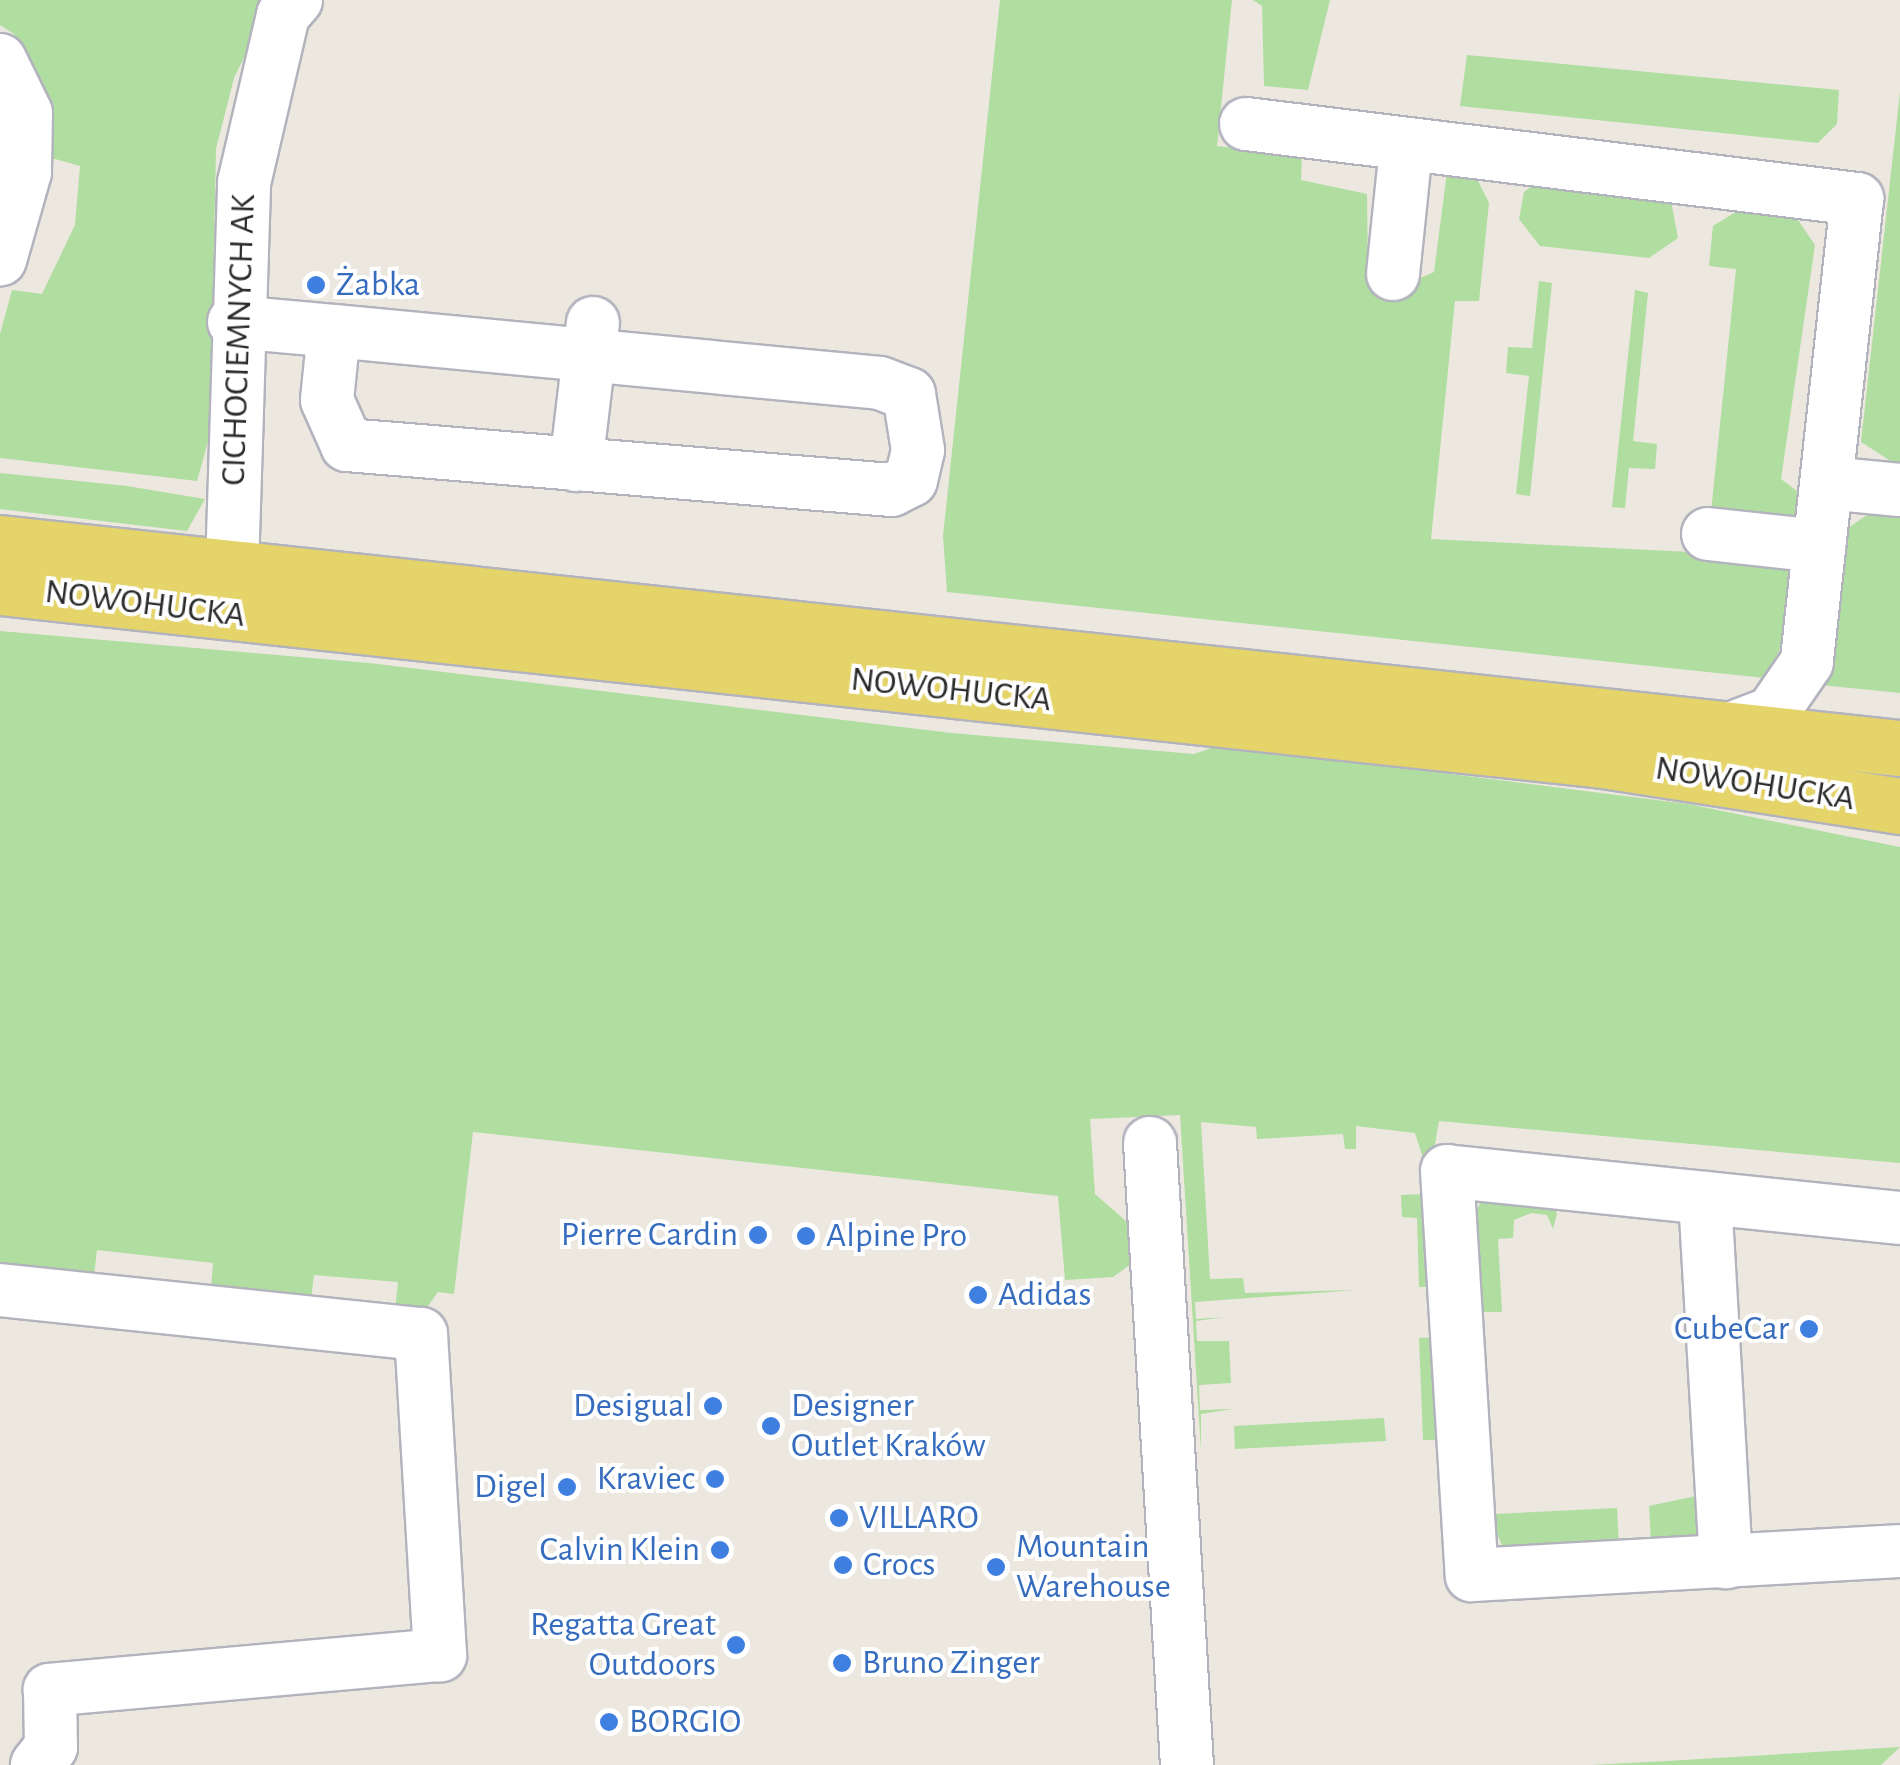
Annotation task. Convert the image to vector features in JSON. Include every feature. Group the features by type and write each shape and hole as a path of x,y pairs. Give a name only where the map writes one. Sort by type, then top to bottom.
{"main road":[{"name":"NOWOHUCKA","path":"0,543 1900,748"},
{"name":"NOWOHUCKA","path":"0,587 1584,758 1900,806"}],"street":[{"name":"CICHOCIEMNYCH AK","path":"232,569 234,322 260,97 296,0"},
{"path":"0,60 26,132 26,172 0,260"},
{"path":"1246,124 1406,148 1858,199 1802,672 1772,712 1730,729"},
{"path":"1394,274 1406,148"},
{"path":"234,322 334,331 591,337 880,382 909,394 918,450 911,480 891,490 347,445 327,400 334,331"},
{"path":"576,465 591,337"},
{"path":"1827,483 1900,490"},
{"path":"1708,534 1819,546"},
{"path":"1150,1143 1187,1765"},
{"path":"1900,1218 1447,1172 1472,1575 1900,1551"},
{"path":"1705,1198 1726,1562"},
{"path":"0,1290 421,1334 440,1655 50,1690 51,1747 36,1765"}],"green space":[{"path":"0,0 272,0 234,78 216,149 210,434 197,481 0,458 0,334 12,290 42,294 75,225 80,166 41,155 31,73 14,34 0,25"},
{"path":"1000,0 1232,0 1217,146 1302,156 1301,180 1367,194 1368,276 1411,282 1434,272 1447,172 1477,179 1489,203 1479,301 1455,301 1431,539 1790,557 1782,645 1765,678 947,592 943,536"},
{"path":"1253,0 1330,0 1308,90 1264,86 1262,6"},
{"path":"1467,55 1839,90 1837,124 1818,143 1460,106"},
{"path":"1900,92 1900,467 1861,442"},
{"path":"1537,182 1671,201 1678,238 1649,258 1540,246 1519,219 1524,192"},
{"path":"1739,210 1798,220 1815,245 1781,479 1797,491 1795,522 1710,522 1736,269 1709,266 1713,226"},
{"path":"1539,281 1552,283 1530,496 1516,494 1529,376 1506,373 1508,347 1532,348"},
{"path":"1635,290 1648,293 1633,441 1657,444 1655,469 1629,468 1625,508 1612,507"},
{"path":"0,473 127,486 205,499 187,531 0,509"},
{"path":"1900,506 1900,693 1821,685 1847,529 1878,507"},
{"path":"0,631 369,663 952,733 1194,754 1220,745 1688,804 1900,847 1900,1163 1439,1121 1434,1150 1423,1158 1415,1133 1356,1126 1356,1149 1345,1149 1343,1134 1257,1139 1256,1127 1201,1122 1210,1279 1243,1278 1245,1293 1356,1290 1195,1302 1196,1319 1225,1317 1196,1321 1197,1341 1229,1341 1231,1383 1199,1385 1200,1410 1233,1409 1201,1414 1201,1451 1180,1115 1090,1119 1095,1194 1135,1229 1134,1262 1113,1277 1065,1280 1058,1196 473,1132 454,1294 438,1292 425,1310 395,1310 398,1282 314,1275 311,1300 211,1288 213,1263 97,1250 94,1275 0,1269"},
{"path":"1425,1194 1429,1287 1419,1287 1417,1218 1402,1217 1401,1195"},
{"path":"1484,1195 1554,1205 1557,1214 1553,1229 1547,1215 1531,1213 1514,1220 1513,1238 1498,1239 1502,1312 1483,1312 1476,1212"},
{"path":"1438,1337 1449,1564 1445,1566 1438,1440 1423,1440 1419,1338"},
{"path":"1384,1418 1386,1441 1235,1449 1234,1426"},
{"path":"1701,1495 1703,1538 1651,1543 1649,1506"},
{"path":"1617,1508 1619,1545 1503,1548 1496,1531 1495,1514"},
{"path":"1900,1747 1881,1765 1591,1765 1667,1761"}],"place":[{"name":"Żabka","path":"316,285"},
{"name":"Pierre Cardin","path":"758,1235"},
{"name":"Alpine Pro","path":"806,1236"},
{"name":"Adidas","path":"978,1295"},
{"name":"CubeCar","path":"1809,1329"},
{"name":"Desigual","path":"713,1406"},
{"name":"Designer Outlet Kraków","path":"771,1426"},
{"name":"Kraviec","path":"715,1479"},
{"name":"Digel","path":"567,1487"},
{"name":"VILLARO","path":"839,1518"},
{"name":"Calvin Klein","path":"720,1550"},
{"name":"Crocs","path":"843,1565"},
{"name":"Mountain Warehouse","path":"996,1567"},
{"name":"Regatta Great Outdoors","path":"736,1645"},
{"name":"Bruno Zinger","path":"842,1663"},
{"name":"BORGIO","path":"609,1722"}]}
